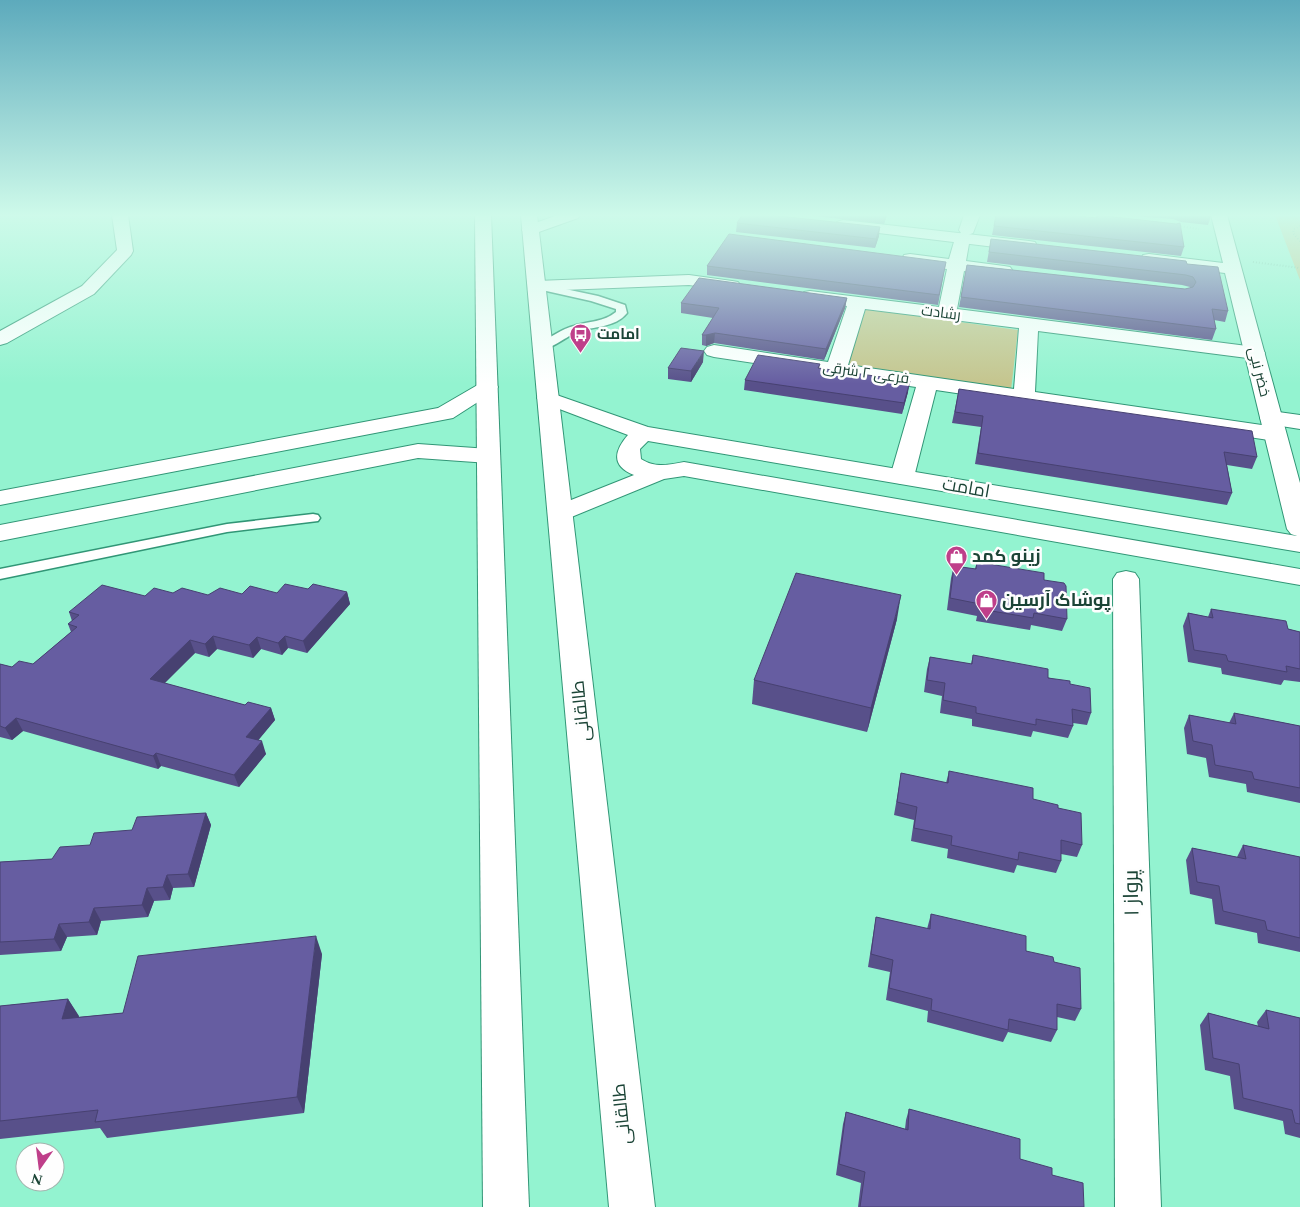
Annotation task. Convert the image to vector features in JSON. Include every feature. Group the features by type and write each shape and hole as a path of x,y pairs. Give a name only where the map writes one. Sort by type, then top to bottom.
{"street":[{"path":"0,339 88,290 106,271"},
{"path":"485,271 506,1207"},
{"name":"طالقانی","path":"535,271 632,1207"},
{"path":"947,314 955,271"},
{"path":"1011,271 1025,273"},
{"name":"خضر نبی","path":"1234,271 1300,529"},
{"path":"537,286 689,280 745,288"},
{"name":"رشادت","path":"792,294 1255,354"},
{"path":"836,369 858,302"},
{"path":"1024,396 1029,324"},
{"name":"فرعی ۲ شرقی","path":"714,351 1024,396 1273,426 1300,422"},
{"path":"902,477 928,382"},
{"path":"0,498 445,413 488,387"},
{"name":"امامت","path":"548,398 643,433 1300,544"},
{"path":"643,433 629,448 629,462 640,468 659,473"},
{"path":"0,533 418,451 489,456"},
{"name":"امامت","path":"560,513 659,473 684,469 1300,577"},
{"name":"پرواز ۱","path":"1126,579 1138,1207"}],"lane":[{"path":"537,286 594,298 621,307 622,313 617,318 579,328 559,336 543,347"},
{"path":"0,574 227,528 313,518"}],"green space":[{"path":"866,309 1018,330 1011,390 845,366"}],"building":[{"path":"750,271 944,271 939,295"},
{"path":"966,271 1024,271 1185,289 1193,287 1196,282 1193,277 1155,271 1219,271 1228,311 1212,309 1216,329 961,297"},
{"path":"699,278 847,298 826,349 715,333 702,335 719,308 681,303"},
{"path":"681,348 704,351 691,371 668,368"},
{"path":"758,355 820,364 818,368 910,381 904,403 745,380"},
{"path":"959,389 1252,431 1257,457 1224,452 1232,493 978,453 983,416 955,412"},
{"path":"977,562 1044,573 1044,580 1064,583 1066,586 1067,619 1034,613 1033,618 980,609 980,604 950,598 954,566 976,569"},
{"path":"796,573 901,595 871,708 754,680"},
{"path":"285,584 308,589 313,584 347,592 303,641 285,636 278,643 257,637 249,645 213,636 205,644 190,640 150,679 245,705 248,702 271,708 246,737 262,741 234,775 156,753 153,756 16,718 5,728 0,726 0,664 12,667 19,661 33,664 77,627 68,624 79,615 69,612 102,585 145,596 154,588 173,593 182,588 208,595 220,588 242,594 250,586 277,593"},
{"path":"1211,609 1286,621 1288,629 1300,632 1300,669 1286,666 1287,672 1228,661 1226,655 1194,650 1188,613 1213,618"},
{"path":"973,655 1048,669 1048,678 1070,681 1070,684 1090,688 1091,713 1072,709 1073,726 1036,719 1036,725 976,713 976,707 943,700 945,683 927,680 930,657 972,664"},
{"path":"1234,713 1300,726 1300,788 1254,779 1252,772 1215,765 1212,745 1193,741 1189,715 1236,724"},
{"path":"949,771 1033,788 1033,799 1058,805 1058,808 1081,813 1082,845 1061,840 1061,861 1019,852 1018,860 951,845 952,836 914,828 917,807 897,802 901,773 948,783"},
{"path":"206,813 188,874 167,875 163,887 147,888 142,905 94,908 89,922 59,924 54,939 0,942 0,862 52,859 60,847 90,845 94,833 132,830 137,817"},
{"path":"1243,845 1300,857 1300,938 1267,930 1265,921 1223,911 1219,886 1197,882 1192,848 1246,859"},
{"path":"931,914 1026,936 1026,951 1053,957 1054,962 1080,968 1081,1009 1057,1004 1057,1030 1009,1019 1008,1030 931,1010 932,999 889,988 893,960 871,954 876,917 930,929"},
{"path":"316,936 297,1097 95,1122 98,1110 0,1121 0,1006 68,999 62,1019 123,1013 138,956"},
{"path":"1266,1010 1300,1018 1300,1124 1295,1123 1292,1110 1243,1098 1239,1064 1213,1058 1208,1013 1269,1029"},
{"path":"909,1109 1020,1139 1020,1159 1052,1168 1052,1175 1083,1183 1084,1207 860,1207 865,1172 839,1164 846,1112 908,1130"}],"place":[{"name":"امامت","path":"581,353"},
{"name":"زینو کمد","path":"956,575"},
{"name":"پوشاک آرسین","path":"986,619"}]}
